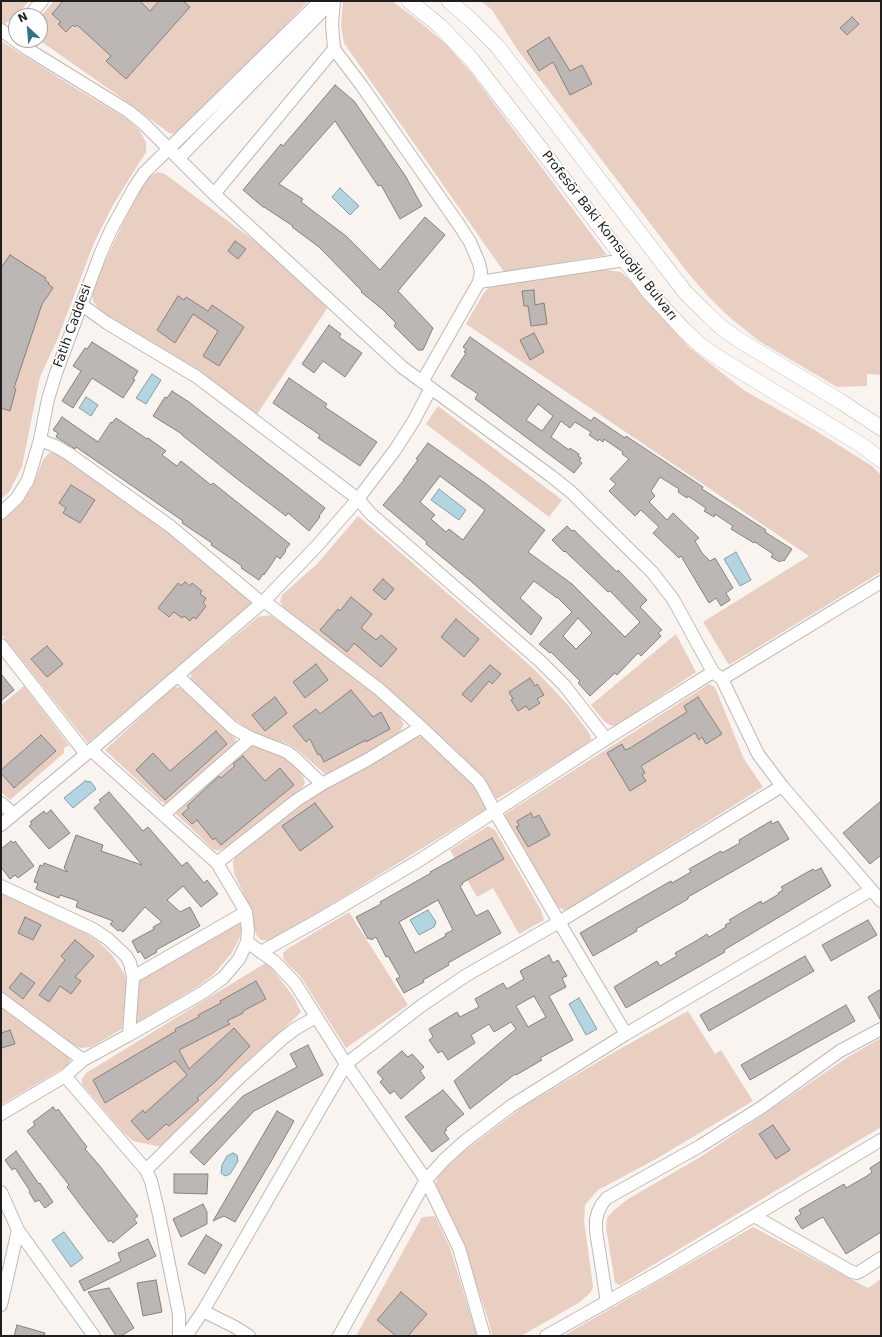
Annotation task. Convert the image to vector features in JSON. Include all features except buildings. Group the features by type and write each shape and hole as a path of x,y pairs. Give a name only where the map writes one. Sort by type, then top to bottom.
{"main road":[{"name":"Profesör Baki Komsuoğlu Bulvarı","path":"409,1 440,26 472,60 625,260 664,309 682,328 700,345 755,381 863,446 881,460"},
{"name":"Profesör Baki Komsuoğlu Bulvarı","path":"449,1 498,47 645,240 686,292 704,311 722,328 739,340 881,428"}],"street":[{"name":"Fatih Caddesi","path":"1,513 17,498 26,485 32,470 48,400 56,373 100,255 122,208 144,173 320,1"},
{"path":"179,158 333,1"},
{"path":"1,824 89,752 263,602 310,553 358,499 395,450 413,422 427,385 479,282 481,272 479,263 470,242 362,86 334,49 332,24 333,1"},
{"path":"32,48 128,111 179,158 214,194 402,367 551,476 570,492 652,572 673,599 717,676 758,754 782,786 881,901"},
{"path":"214,194 334,49"},
{"path":"479,282 625,260"},
{"path":"82,305 107,323 197,376 358,499 371,514 540,661 564,685 606,739"},
{"path":"40,440 69,454 170,526 263,602 380,690 478,781 559,922 626,1034"},
{"path":"261,952 420,860 606,739 881,582"},
{"path":"1,645 89,752 217,863 246,912 248,930 247,942 239,959 223,978 202,993 83,1060 65,1076 1,1114"},
{"path":"178,676 234,728 251,738 292,755 322,784"},
{"path":"217,863 281,812 322,784 367,760 421,727"},
{"path":"163,815 251,738"},
{"path":"186,1336 203,1311 346,1064 421,1006 465,976 559,922 782,786"},
{"path":"1,803 13,814"},
{"path":"1,886 93,930 108,939 126,956 130,963 133,977 129,1035"},
{"path":"339,1336 426,1180 465,1140 511,1106 626,1034 871,890"},
{"path":"133,977 246,912"},
{"path":"247,942 275,962 295,983 346,1064 426,1180 458,1248 484,1336"},
{"path":"1,999 83,1060"},
{"path":"146,1170 238,1079 282,1039 295,1029 316,1017"},
{"path":"607,1302 596,1231 596,1220 602,1204 607,1198 700,1146 762,1107 840,1051 881,1029"},
{"path":"65,1076 146,1170 154,1191 179,1314 179,1336"},
{"path":"546,1336 754,1216 881,1140"},
{"path":"1,1192 18,1230 94,1336"},
{"path":"754,1216 852,1272 861,1271 881,1258"},
{"path":"1,1305 18,1230"},
{"path":"203,1311 235,1327 249,1336"}],"shaded area":[{"path":"1,1 29,1 23,8 8,8 8,22 4,24 1,21"},
{"path":"54,1 308,1 188,130 176,134 169,133 48,46 48,8"},
{"path":"343,1 392,1 446,44 472,74 607,255 504,272 344,43 341,26"},
{"path":"481,1 881,1 881,375 867,374 867,386 837,387 759,341 728,316 688,273 517,49 492,10"},
{"path":"1,41 8,45 8,48 12,48 127,119 139,130 146,142 146,152 113,205 94,243 58,338 40,377 22,467 9,492 1,499"},
{"path":"158,172 165,174 268,251 328,307 256,416 212,381 173,355 110,318 98,308 93,301 92,293 98,277 130,208 149,176"},
{"path":"599,269 621,272 630,280 689,347 745,391 813,429 872,466 881,475 881,572 729,665 703,622 809,556 466,324 488,288 508,283"},
{"path":"438,406 562,500 549,517 426,424"},
{"path":"50,452 67,459 160,525 200,557 252,603 88,743 1,634 1,520 20,503 32,487 43,460"},
{"path":"358,516 535,670 568,705 590,734 591,740 576,751 497,799 477,771 449,744 379,683 283,607 280,602 282,595 317,564"},
{"path":"270,615 315,647 376,694 398,715 404,724 399,733 389,742 330,774 325,774 300,752 288,744 263,737 246,728 231,717 191,681 191,673 258,617"},
{"path":"676,634 696,672 616,726 609,725 591,705"},
{"path":"709,684 715,687 744,759 763,787 570,908 564,910 558,907 506,820 505,814"},
{"path":"24,686 69,745 64,748 64,753 10,800 1,792 1,705"},
{"path":"175,687 180,688 187,693 229,728 237,742 175,799 166,804 160,801 105,750"},
{"path":"427,736 479,791 486,809 322,910 268,941 261,940 257,936 254,929 251,910 234,873 233,862 236,855 332,782 418,737"},
{"path":"250,744 281,755 297,767 303,776 305,783 302,788 225,848 218,851 213,849 174,812"},
{"path":"488,826 495,830 541,910 544,920 519,934 493,888 477,897 450,850"},
{"path":"1,893 87,934 100,943 112,955 124,973 127,982 122,1029 91,1047 81,1048 72,1045 1,992"},
{"path":"349,912 408,1005 346,1048 301,977 284,960 283,953 287,949"},
{"path":"235,921 241,926 242,931 239,939 231,954 214,974 197,987 137,1022 137,985 140,979"},
{"path":"267,962 293,996 301,1012 161,1147 133,1141 123,1132 82,1084 82,1079 86,1073"},
{"path":"1,1008 69,1056 70,1061 67,1066 1,1105"},
{"path":"688,1011 715,1054 721,1050 753,1101 656,1159 598,1190 585,1205 584,1221 593,1286 591,1292 580,1302 521,1336 492,1336 488,1319 460,1236 435,1185 439,1175 463,1152 524,1106 616,1051"},
{"path":"881,1038 881,1127 620,1285 615,1283 606,1227 607,1218 614,1210 628,1199 702,1156 851,1055"},
{"path":"435,1216 450,1248 477,1336 356,1336 422,1217"},
{"path":"753,1227 868,1288 881,1279 881,1336 563,1336"}],"water":[{"path":"340,188 359,206 350,215 332,197"},
{"path":"152,374 161,380 146,404 136,398"},
{"path":"86,397 98,405 91,416 79,408"},
{"path":"439,489 466,510 459,520 431,500"},
{"path":"736,552 751,580 740,586 724,559"},
{"path":"85,781 91,782 96,789 73,808 64,798"},
{"path":"428,910 436,922 434,927 419,935 410,920"},
{"path":"579,998 597,1029 586,1035 569,1004"},
{"path":"233,1153 237,1155 238,1161 230,1174 225,1176 221,1173 222,1165 227,1156"},
{"path":"64,1232 83,1258 71,1267 52,1240"}]}
